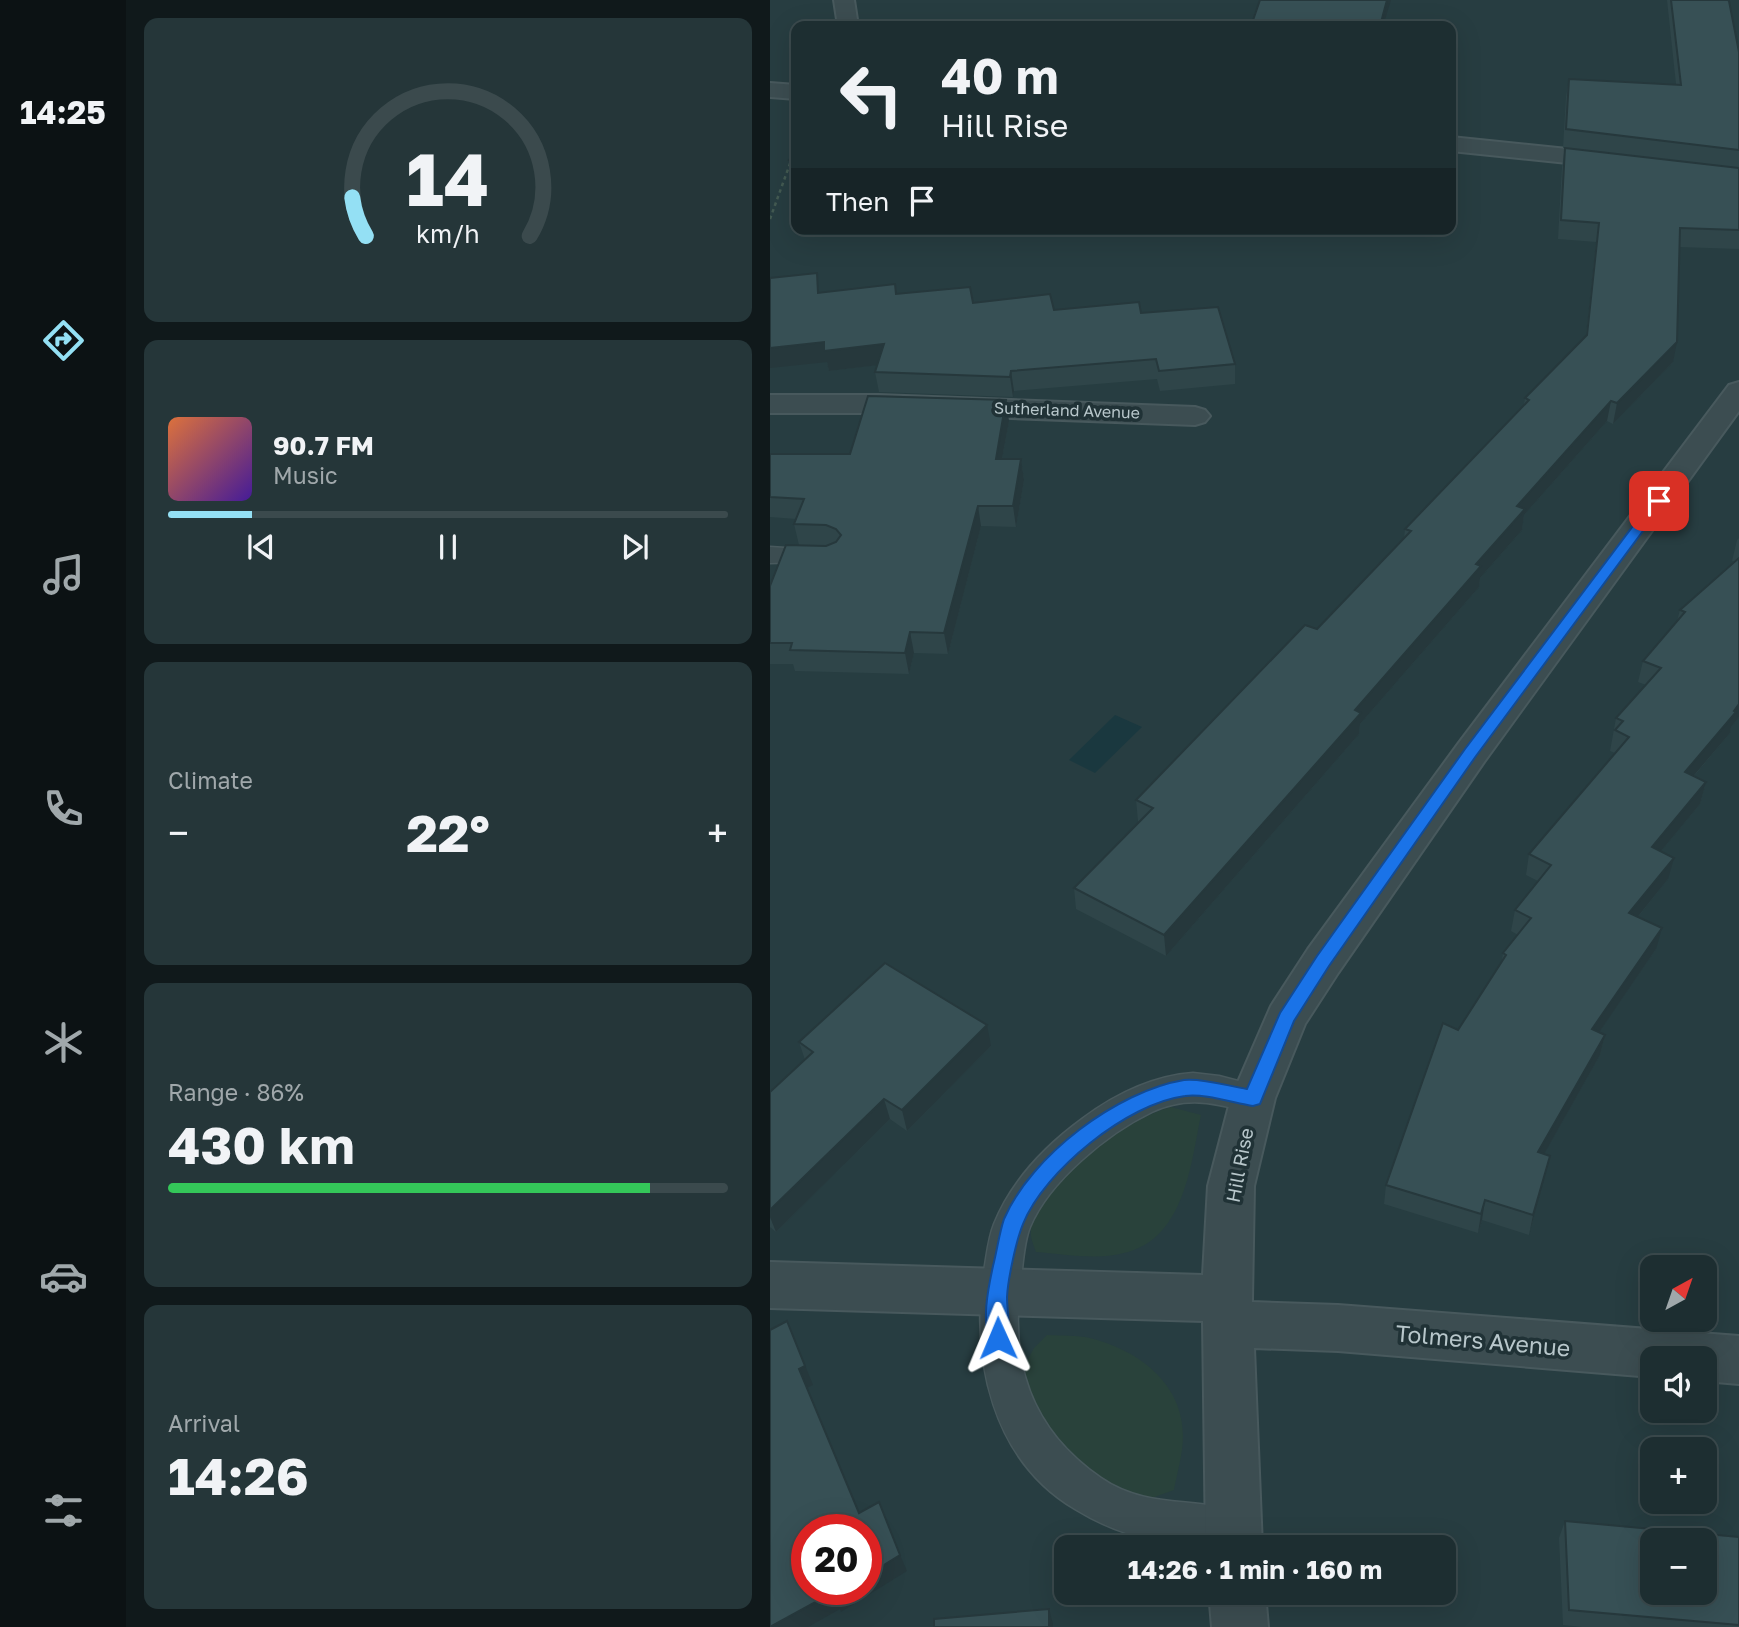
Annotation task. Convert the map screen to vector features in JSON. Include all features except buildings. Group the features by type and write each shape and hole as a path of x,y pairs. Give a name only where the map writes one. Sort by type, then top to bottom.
{"street":[{"path":"844,0 847,21"},
{"path":"770,90 791,92"},
{"path":"1456,145 1643,165"},
{"name":"Hill Rise","path":"1234,1535 1227,1312 1231,1186 1253,1098 1286,1018 1323,961 1471,753 1739,391"},
{"name":"Sutherland Avenue","path":"770,404 1029,408 1195,416"},
{"name":"Tolmers Avenue","path":"770,1285 997,1294 1227,1312 1338,1328 1739,1360"},
{"path":"1238,1605 1240,1627"}],"lane":[{"path":"770,555 830,556"},
{"path":"1218,1535 1124,1513 1082,1490 1039,1453 1010,1404 999,1360 997,1294 1013,1222 1036,1186 1078,1141 1113,1116 1157,1095 1187,1087 1253,1098"}],"path":[{"path":"770,219 791,161"}],"green space":[{"path":"1171,1107 1201,1115 1182,1196 1162,1231 1147,1243 1117,1255 1082,1256 1036,1252 1031,1234 1036,1213 1047,1193 1065,1174 1109,1139 1132,1124"},
{"path":"1047,1335 1085,1337 1108,1343 1141,1360 1166,1385 1181,1417 1183,1436 1174,1490 1149,1499 1137,1498 1092,1476 1041,1424 1024,1377 1026,1363 1034,1348"}],"water":[{"path":"1115,715 1142,727 1095,773 1069,760"}],"route":[{"path":"998,1338 997,1294 1013,1222 1036,1186 1078,1141 1113,1116 1157,1095 1187,1087 1253,1098 1286,1018 1323,961 1471,753 1659,501"}]}
